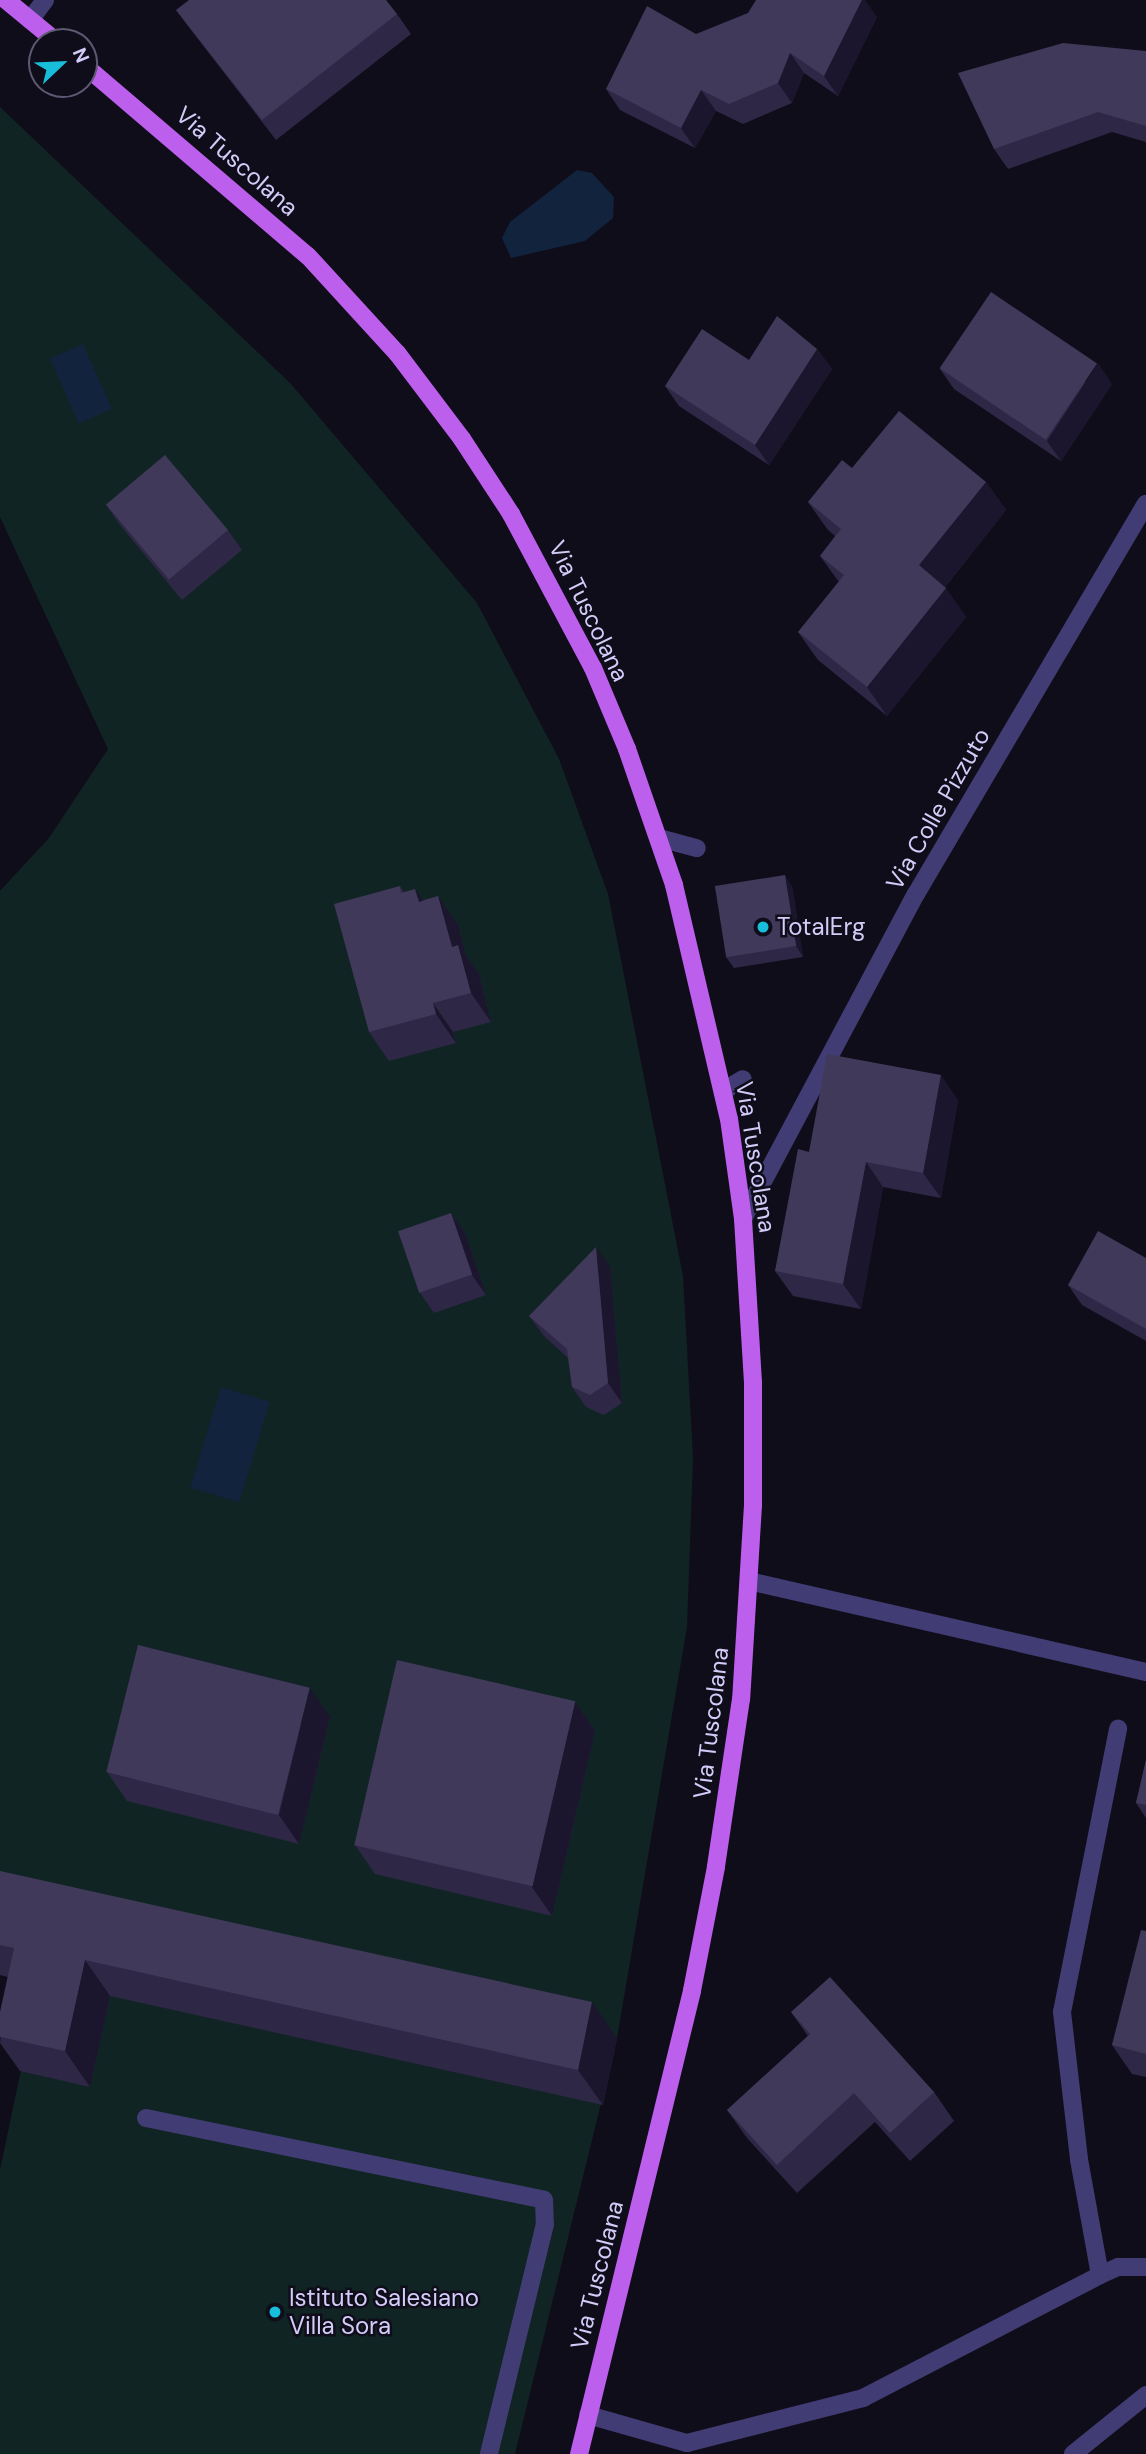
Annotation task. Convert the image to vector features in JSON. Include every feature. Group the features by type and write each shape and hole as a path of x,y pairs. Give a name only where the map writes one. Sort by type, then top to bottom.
{"main road":[{"path":"6,0 40,28"},
{"name":"Via Tuscolana","path":"98,77 308,256 397,353 462,439 535,553 593,668 659,838 723,1091 743,1219 753,1382 749,1581 735,1747 707,1917 579,2454"}],"street":[{"path":"30,20 44,0"},
{"name":"Via Colle Pizzuto","path":"743,1219 916,894 1146,504"},
{"path":"659,838 697,848"},
{"path":"723,1091 743,1079"},
{"path":"749,1581 1146,1672"},
{"path":"1100,2275 1079,2159 1062,2012 1118,1728"},
{"path":"146,2119 544,2200 545,2224 489,2454"},
{"path":"588,2415 687,2443 863,2398 1100,2275 1118,2267 1146,2267"},
{"path":"1073,2454 1146,2395"}],"green space":[{"path":"0,107 290,383 477,603 559,759 608,894 683,1276 693,1458 687,1627 617,2038 515,2454 0,2454 0,2170 39,1984 0,1975 0,891 49,838 108,749 0,517"}],"water":[{"path":"577,170 592,173 614,197 613,218 585,241 511,258 502,238 510,222"},
{"path":"83,344 112,409 79,424 50,359"},
{"path":"221,1387 270,1402 239,1502 190,1487"}],"building":[{"path":"189,0 386,0 397,14 262,120 176,10"},
{"path":"756,0 862,0 824,76 790,53 778,83 729,104 701,90 681,128 606,89 647,6 696,34 748,13"},
{"path":"1063,43 1146,51 1146,126 1098,112 994,149 958,73"},
{"path":"991,292 1097,364 1046,440 940,368"},
{"path":"777,316 817,349 755,445 665,386 702,329 749,360"},
{"path":"899,411 986,482 919,565 946,588 867,687 798,632 844,575 820,556 841,529 808,502 842,460 852,468"},
{"path":"165,455 228,530 169,580 106,504"},
{"name":"TotalErg","path":"785,875 796,946 726,957 715,886"},
{"path":"400,886 401,893 415,889 419,902 438,896 452,947 458,945 471,993 433,1003 436,1014 369,1032 334,904"},
{"path":"827,1054 941,1075 923,1173 866,1162 843,1284 775,1271 798,1149 809,1152"},
{"path":"451,1213 472,1274 419,1293 398,1231"},
{"path":"1098,1231 1146,1258 1146,1329 1068,1285"},
{"path":"596,1247 608,1383 590,1395 572,1387 567,1349 529,1316"},
{"path":"138,1645 310,1688 278,1815 106,1772"},
{"path":"397,1660 575,1701 533,1886 354,1845"},
{"path":"1146,1760 1146,1805 1136,1803"},
{"path":"0,1871 592,2002 578,2070 85,1960 65,2051 0,2037 0,2012 14,1948 0,1945"},
{"path":"1141,1930 1146,1931 1146,2054 1112,2045"},
{"path":"830,1977 934,2092 890,2133 854,2093 777,2165 727,2110 810,2034 791,2012"}],"place":[{"name":"TotalErg","path":"763,927"},
{"name":"Istituto Salesiano Villa Sora","path":"275,2312"}]}
